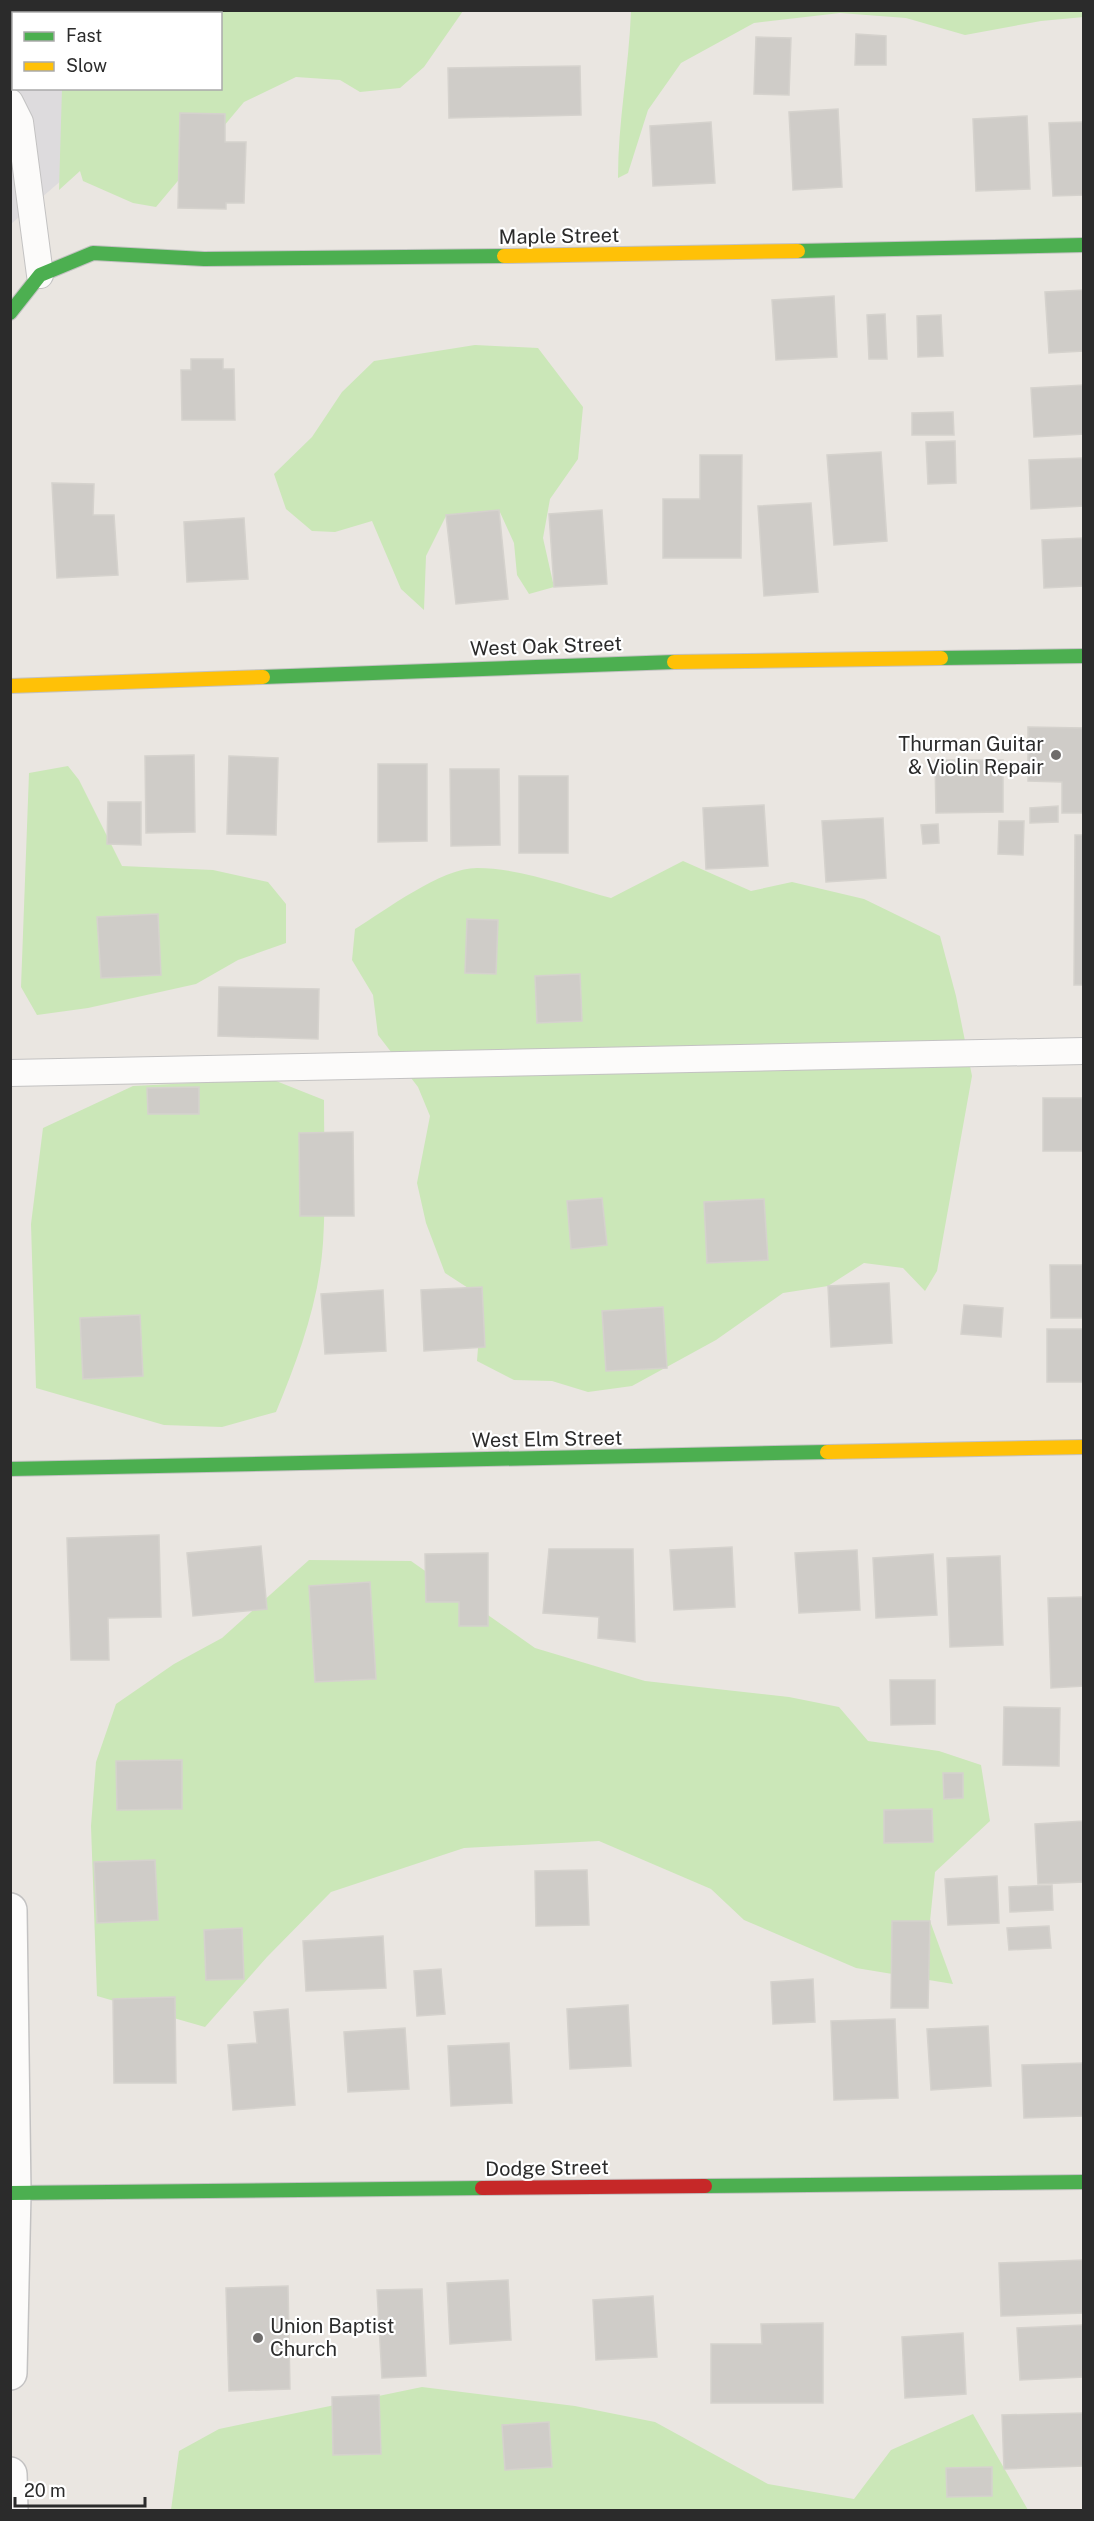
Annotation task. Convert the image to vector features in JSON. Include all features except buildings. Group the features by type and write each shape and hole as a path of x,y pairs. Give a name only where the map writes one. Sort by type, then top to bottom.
{"street":[{"name":"Maple Street","path":"40,274 93,253 204,259 548,256 1083,245"},
{"path":"10,313 40,274"},
{"name":"West Oak Street","path":"10,686 633,663 1083,656"},
{"name":"West Elm Street","path":"10,1469 1083,1447"},
{"path":"10,1910 12,2193 10,2373"},
{"name":"Dodge Street","path":"12,2193 1083,2182"},
{"path":"10,2474 11,2511"}],"lane":[{"path":"10,102 20,122 40,274"},
{"path":"10,1074 1083,1052"}],"shaded area":[{"path":"11,11 257,11 222,14 222,12 12,12 12,90 166,90 11,224"}],"green space":[{"path":"1083,10 1084,17 1041,21 965,35 906,18 840,13 754,23 681,63 648,110 628,173 618,178 631,11"},
{"path":"463,11 424,67 400,88 360,92 340,80 296,77 244,102 156,207 133,203 83,181 80,171 59,190 62,90 222,90 222,12 88,12"},
{"path":"475,345 538,348 583,407 578,459 550,499 543,538 554,587 529,594 517,575 514,543 499,510 446,516 426,556 424,610 401,589 372,521 335,532 312,531 286,509 274,474 312,437 342,392 374,361"},
{"path":"68,766 79,780 122,866 213,870 268,882 286,904 286,943 238,960 196,984 88,1008 37,1015 21,987 29,773"},
{"path":"683,861 751,891 792,882 864,899 940,936 956,996 972,1076 937,1271 925,1291 903,1268 864,1263 828,1286 783,1293 716,1340 632,1386 588,1392 552,1381 514,1380 477,1361 482,1297 445,1273 426,1223 417,1183 430,1116 418,1087 378,1035 373,995 352,960 355,929 414,891 463,870 477,868 510,871 611,898"},
{"path":"271,1079 324,1100 324,1208 321,1265 306,1330 276,1412 222,1427 164,1425 36,1388 31,1224 43,1128 133,1086"},
{"path":"309,1560 411,1561 535,1648 645,1681 789,1697 839,1707 868,1741 939,1751 981,1765 990,1821 935,1872 930,1921 953,1984 856,1968 744,1920 711,1889 599,1841 464,1848 331,1892 267,1957 205,2027 97,1996 91,1826 96,1762 116,1704 174,1664 222,1638"},
{"path":"422,2387 575,2406 655,2422 768,2484 854,2499 891,2450 973,2414 1028,2510 171,2510 179,2451 219,2429"}],"traffic: fast":[{"path":"798,251 1084,245"},
{"path":"10,313 40,275 93,253 204,259 504,256"},
{"path":"941,658 1084,656"},
{"path":"263,677 674,662"},
{"path":"10,1469 827,1452"},
{"path":"705,2186 1084,2182"},
{"path":"10,2193 482,2188"}],"traffic: slow":[{"path":"504,256 798,251"},
{"path":"674,662 941,658"},
{"path":"10,686 263,677"},
{"path":"827,1452 1084,1447"}],"traffic: jam":[{"path":"482,2188 705,2186"}],"place":[{"name":"Thurman Guitar & Violin Repair","path":"1056,755"},
{"name":"Union Baptist Church","path":"258,2338"}]}
